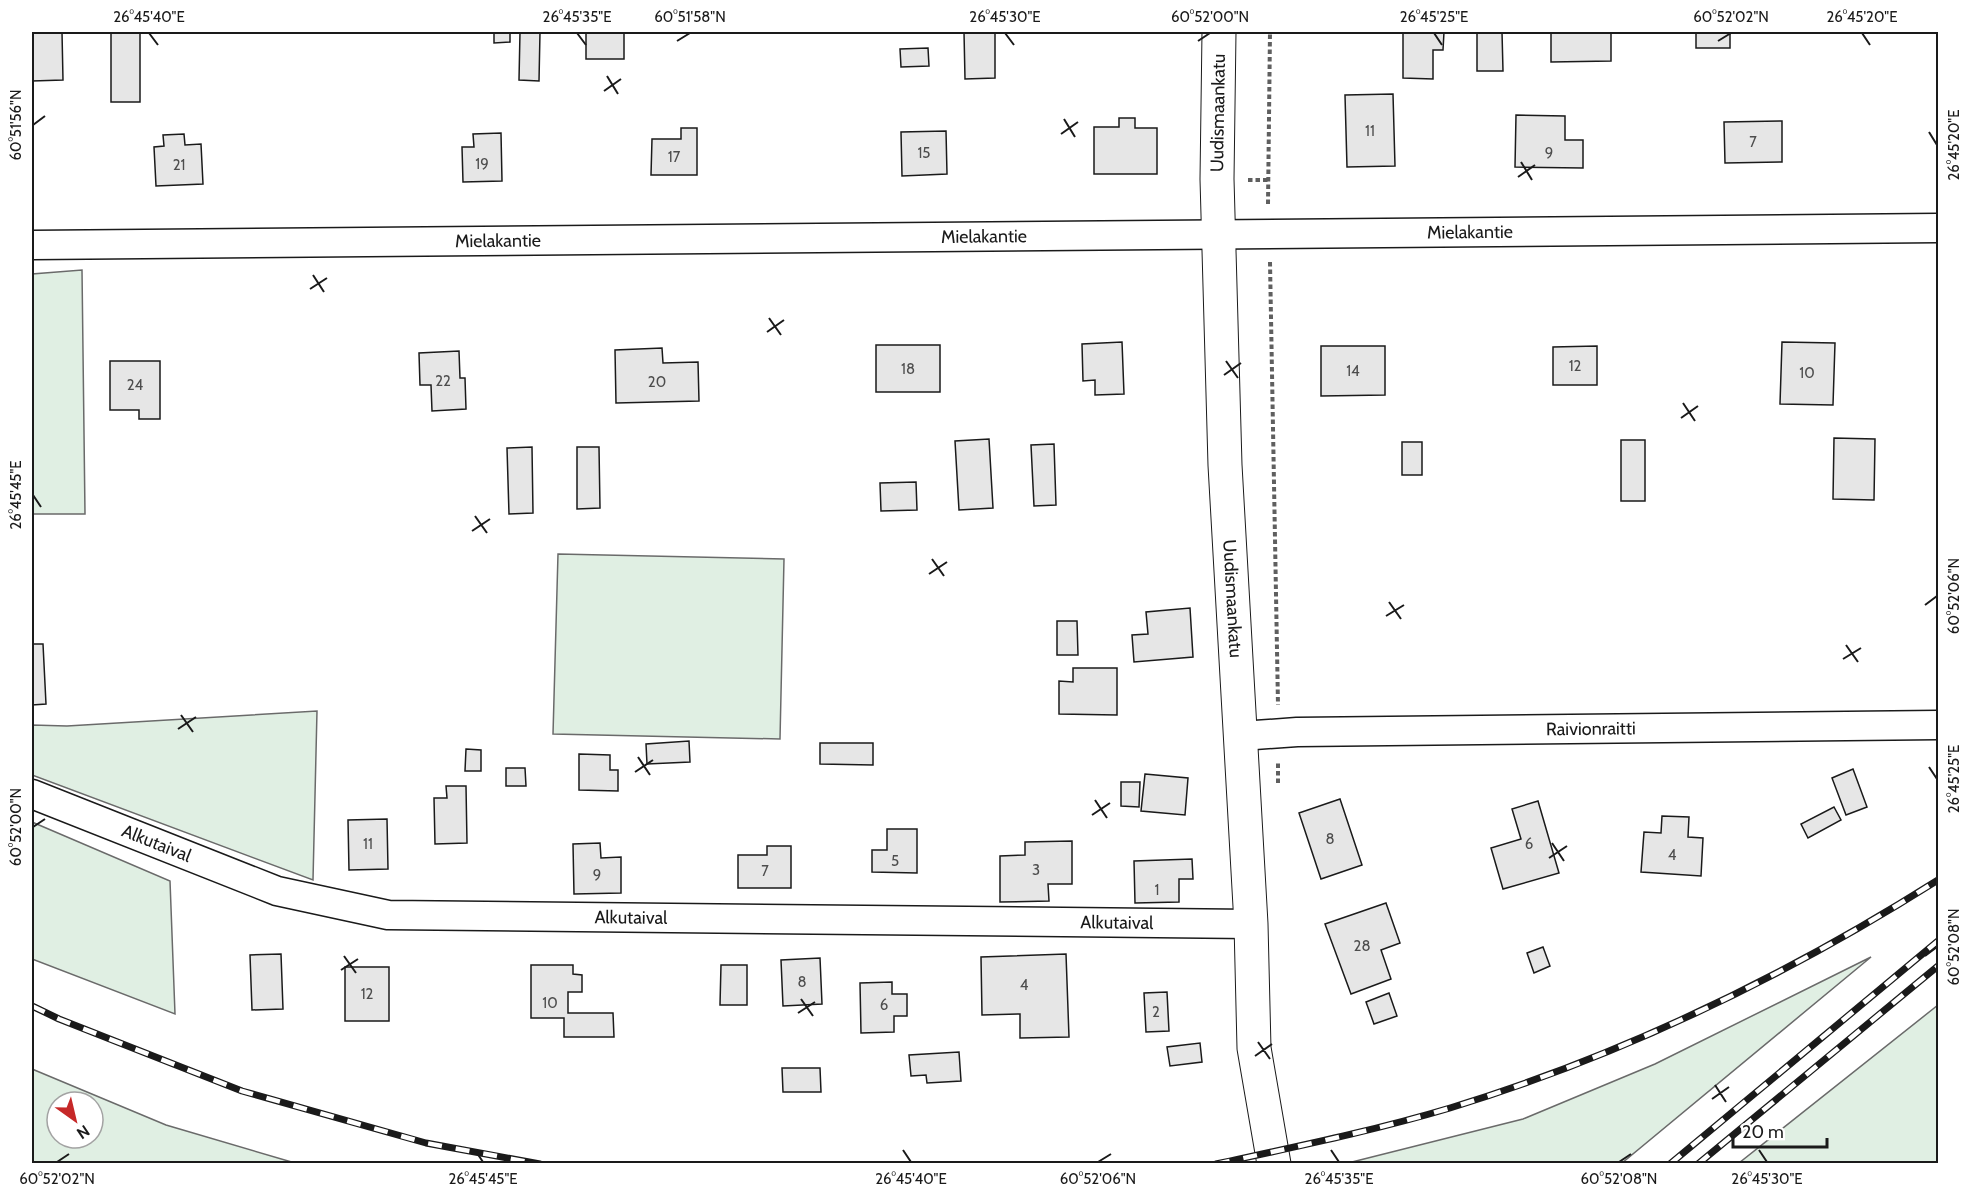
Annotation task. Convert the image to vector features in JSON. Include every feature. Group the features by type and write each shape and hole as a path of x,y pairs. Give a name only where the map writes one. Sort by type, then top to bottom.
{"street":[{"name":"Uudismaankatu","path":"1219,32 1219,235 1225,465 1251,924 1254,1048 1274,1164"},
{"name":"Mielakantie","path":"32,245 1938,228"},
{"name":"Raivionraitti","path":"1241,736 1938,725"},
{"name":"Alkutaival","path":"32,794 278,891 388,915 1251,924"}],"path":[{"path":"1269,208 1270,32"},
{"path":"1270,260 1278,793"}],"green space":[{"path":"82,270 85,514 32,514 32,274"},
{"path":"558,554 784,559 780,739 553,734"},
{"path":"317,711 313,880 32,775 32,725 67,726"},
{"path":"32,822 170,881 175,1014 32,959"},
{"path":"1871,957 1622,1163 1348,1163 1523,1119 1655,1064"},
{"path":"1938,1005 1938,1163 1739,1163"},
{"path":"32,1069 82,1090 45,1090 45,1150 105,1150 105,1100 166,1125 295,1163 32,1163"}],"building":[{"path":"32,32 62,32 63,80 32,81"},
{"path":"111,32 140,32 140,102 111,102"},
{"path":"494,32 510,32 510,42 494,43"},
{"path":"520,32 540,32 539,81 519,80"},
{"path":"586,32 624,32 624,59 586,59"},
{"path":"964,32 995,32 995,78 965,79"},
{"path":"1403,32 1444,32 1443,50 1433,50 1433,79 1403,78"},
{"path":"1477,32 1502,32 1503,71 1477,71"},
{"path":"1551,32 1611,32 1611,61 1551,62"},
{"path":"1696,32 1730,32 1730,48 1696,48"},
{"path":"928,48 929,66 901,67 900,49"},
{"path":"1393,94 1395,166 1347,167 1345,95"},
{"path":"1516,115 1565,116 1565,140 1583,140 1583,168 1515,167"},
{"path":"1119,118 1135,118 1135,128 1157,128 1157,174 1094,174 1094,127 1119,127"},
{"path":"1782,121 1782,162 1725,163 1724,122"},
{"path":"681,128 697,128 697,175 651,175 652,139 681,139"},
{"path":"946,131 947,174 902,176 901,132"},
{"path":"501,133 502,181 463,182 462,147 474,147 473,134"},
{"path":"184,134 185,145 201,144 203,184 156,186 154,147 164,146 163,135"},
{"path":"1122,342 1124,394 1095,395 1095,380 1083,381 1082,344"},
{"path":"1782,342 1835,343 1833,405 1780,404"},
{"path":"876,345 940,345 940,392 876,392"},
{"path":"1321,346 1385,346 1385,395 1321,396"},
{"path":"1597,346 1597,385 1553,385 1553,347"},
{"path":"662,348 663,363 698,362 699,401 616,403 615,350"},
{"path":"459,351 460,378 465,378 466,409 432,411 431,385 420,385 419,353"},
{"path":"110,361 160,361 160,419 139,419 139,410 110,410"},
{"path":"1834,438 1875,439 1874,500 1833,499"},
{"path":"989,439 993,508 959,510 955,441"},
{"path":"1621,440 1645,440 1645,501 1621,501"},
{"path":"1402,442 1422,442 1422,475 1402,475"},
{"path":"1054,444 1056,505 1034,506 1031,445"},
{"path":"532,447 533,513 509,514 507,448"},
{"path":"577,447 599,447 600,508 577,509"},
{"path":"916,482 917,510 881,511 880,483"},
{"path":"1190,608 1193,657 1134,662 1132,635 1148,634 1146,612"},
{"path":"1057,621 1077,621 1078,655 1057,655"},
{"path":"32,644 43,644 46,704 32,705"},
{"path":"1073,668 1117,668 1117,715 1059,714 1059,681 1073,682"},
{"path":"689,741 690,762 647,764 646,744"},
{"path":"820,743 873,743 873,765 820,764"},
{"path":"466,749 481,750 481,771 465,771"},
{"path":"579,754 610,755 610,770 618,770 618,791 579,790"},
{"path":"506,768 525,768 526,786 506,786"},
{"path":"1853,769 1867,807 1846,815 1832,778"},
{"path":"1145,774 1188,778 1185,815 1141,811"},
{"path":"1121,782 1140,782 1139,807 1121,806"},
{"path":"446,786 466,786 467,843 435,844 434,798 447,798"},
{"path":"1340,799 1362,865 1321,879 1299,813"},
{"path":"1538,801 1559,873 1503,889 1491,848 1521,839 1512,809"},
{"path":"1834,807 1841,820 1808,838 1801,824"},
{"path":"1662,816 1689,817 1688,837 1703,838 1701,876 1641,872 1644,832 1661,833"},
{"path":"387,819 388,869 349,870 348,820"},
{"path":"887,829 917,829 917,873 872,872 872,850 887,850"},
{"path":"1072,841 1072,884 1048,884 1049,901 1000,902 1000,856 1025,855 1025,842"},
{"path":"600,843 601,858 621,857 621,893 574,894 573,844"},
{"path":"767,846 791,846 791,888 738,888 738,855 767,855"},
{"path":"1192,859 1193,879 1179,879 1179,902 1135,903 1134,861"},
{"path":"1386,903 1400,943 1381,950 1391,979 1351,994 1325,924"},
{"path":"1543,947 1550,966 1534,973 1527,953"},
{"path":"281,954 283,1009 252,1010 250,955"},
{"path":"1066,954 1069,1037 1020,1038 1020,1014 982,1015 981,957"},
{"path":"820,958 822,1004 783,1006 781,960"},
{"path":"531,965 573,965 573,974 582,975 582,992 568,992 568,1013 613,1013 614,1037 564,1037 564,1018 531,1018"},
{"path":"721,965 747,965 747,1005 720,1005"},
{"path":"345,967 389,967 389,1021 345,1021"},
{"path":"892,982 892,994 907,994 907,1016 894,1016 894,1032 861,1033 860,983"},
{"path":"1167,992 1169,1031 1146,1032 1144,993"},
{"path":"1389,993 1397,1016 1374,1024 1366,1002"},
{"path":"1200,1043 1202,1062 1170,1066 1167,1047"},
{"path":"959,1052 961,1081 927,1083 926,1075 911,1076 909,1055"},
{"path":"782,1068 820,1068 821,1092 783,1092"}],"railway":[{"path":"1216,1164 1392,1124 1450,1108 1578,1064 1702,1010 1762,980 1822,949 1938,880"},
{"path":"1670,1164 1938,941"},
{"path":"1698,1164 1938,966"},
{"path":"32,1006 59,1019 242,1091 426,1143 540,1164"}]}
